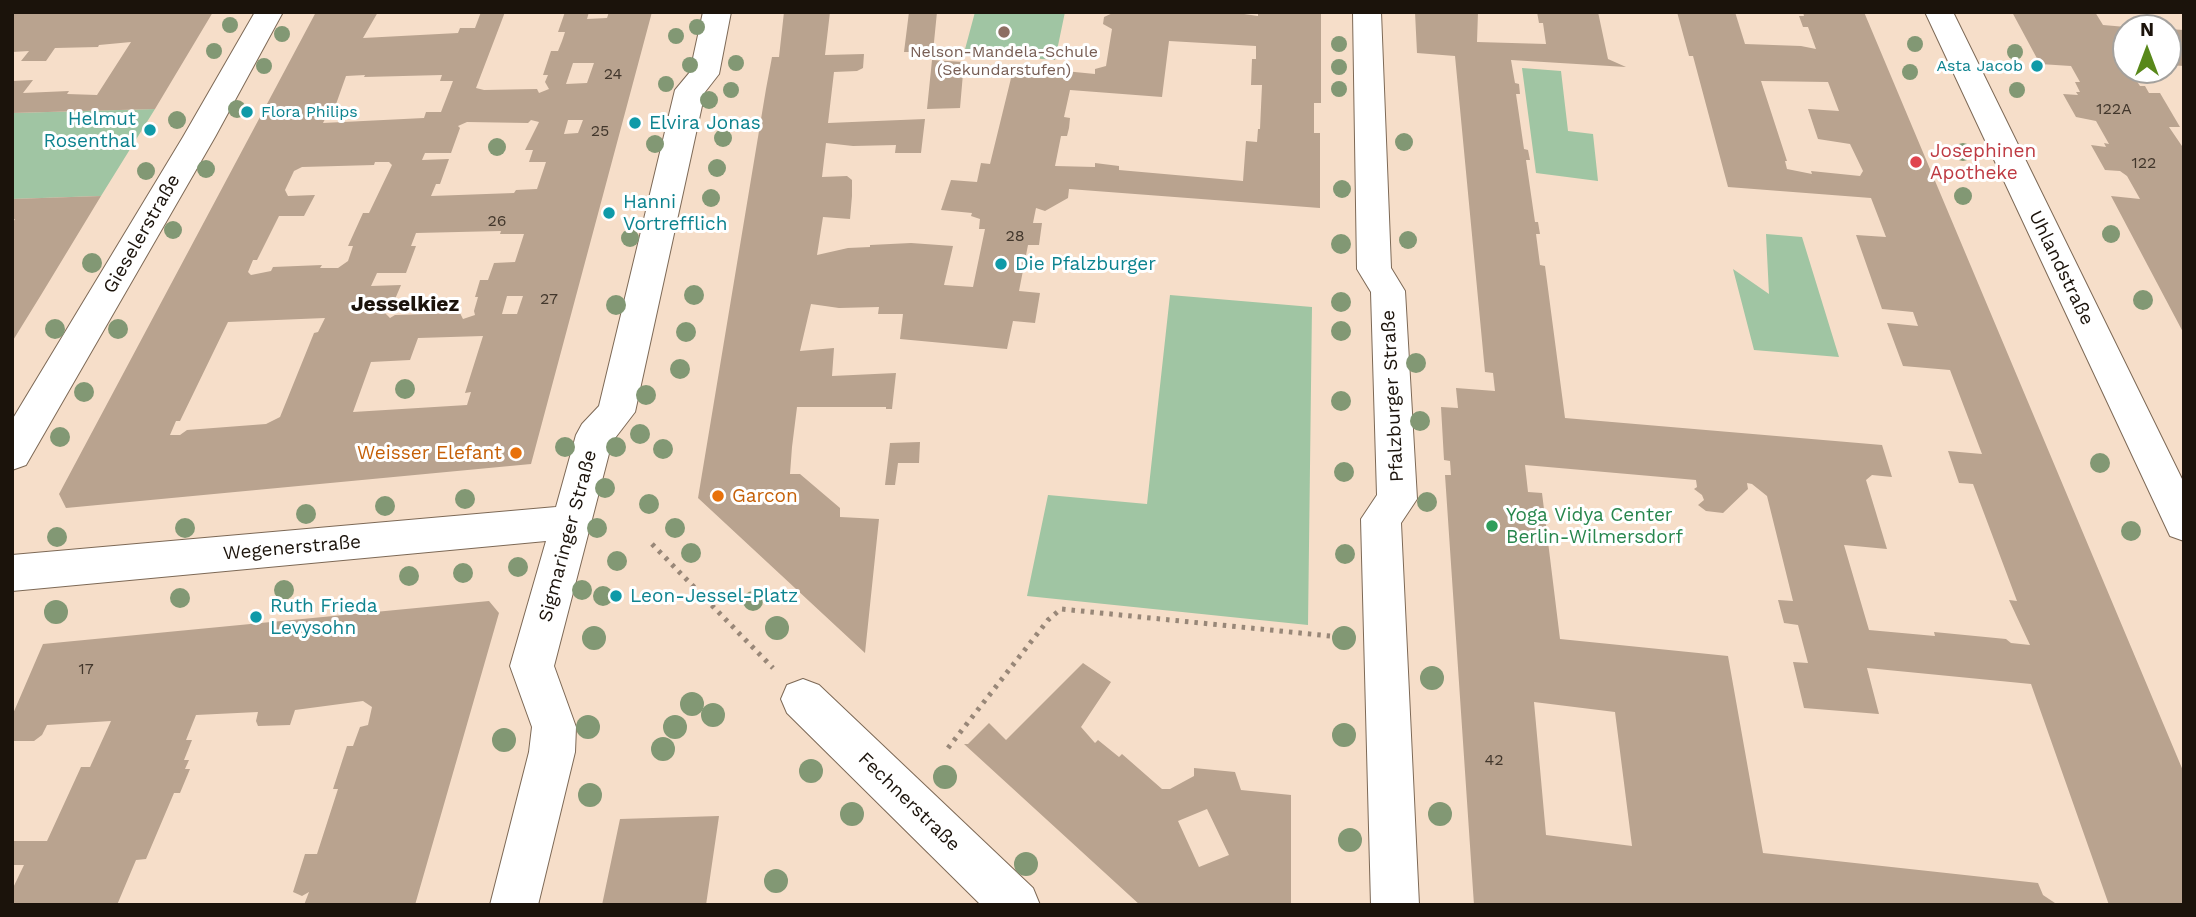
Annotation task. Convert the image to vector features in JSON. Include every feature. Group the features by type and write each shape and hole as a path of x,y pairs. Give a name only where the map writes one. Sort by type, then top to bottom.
{"street":[{"name":"Gieselerstraße","path":"12,454 269,12"},
{"name":"Sigmaringer Straße","path":"514,905 552,752 554,727 532,666 595,435 616,412 690,90 704,74 717,12"},
{"name":"Pfalzburger Straße","path":"1367,12 1374,269 1388,291 1397,499 1381,519 1395,905"},
{"name":"Uhlandstraße","path":"1939,12 2184,524"},
{"name":"Wegenerstraße","path":"12,573 572,522"},
{"name":"Fechnerstraße","path":"803,699 1016,905"}],"path":[{"path":"652,544 803,699"},
{"path":"948,748 1048,620 1061,609 1330,636"}],"green space":[{"path":"975,12 1065,12 1055,60 964,53"},
{"path":"1522,68 1561,71 1568,131 1593,134 1598,181 1536,173"},
{"path":"155,109 101,196 12,199 12,113"},
{"path":"1766,234 1802,237 1839,357 1754,350 1733,269 1769,294"},
{"path":"1170,295 1312,307 1308,625 1027,596 1048,495 1147,504"}],"building":[{"path":"12,12 213,12 155,109 12,113 12,81 33,80 23,93 69,91 67,94 97,95 131,42 98,47 55,48 46,61 21,61 29,51 12,52"},
{"path":"316,12 378,12 363,38 458,33 460,28 475,28 481,12 505,12 476,88 537,89 539,93 549,89 545,82 548,75 543,75 551,51 558,51 562,41 565,32 558,32 565,12 589,12 587,19 607,18 609,12 652,12 531,464 66,508 59,494","holes":["573,63 594,63 587,83 566,84","442,75 440,81 453,81 441,112 426,112 424,118 323,123 331,107 335,107 346,76","568,120 583,120 578,133 564,134","467,122 539,122 525,150 533,150 529,162 546,162 537,189 516,190 514,193 431,196 436,184 440,184 449,159 422,160 425,153 451,153 460,128 458,126","375,162 389,162 392,165 369,213 363,213 348,246 353,246 348,261 338,268 320,268 322,265 273,267 271,271 251,275 248,272 253,260 257,260 279,216 304,216 315,195 288,196 285,190 294,171 302,167 374,165","501,231 500,234 524,234 515,262 494,263 488,280 480,280 475,297 478,297 475,315 463,319 460,313 395,315 390,318 385,313 390,311 401,285 371,286 377,273 406,273 416,246 411,246 416,233","507,296 523,296 517,314 502,314","325,318 318,332 314,333 280,417 266,424 187,430 180,435 170,435 176,421 180,421 228,322","483,336 465,393 471,392 467,405 353,412 371,362 410,360 418,338"]},
{"path":"784,12 830,12 825,55 864,54 863,68 857,71 834,72 828,123 925,119 921,153 895,153 896,145 853,146 826,143 822,177 847,176 852,180 852,196 850,219 823,217 817,255 870,245 911,243 953,246 944,285 973,287 985,229 979,229 980,219 971,216 972,213 941,210 951,180 977,182 981,163 990,164 1014,66 1095,74 1095,69 1106,66 1112,29 1103,24 1104,17 1115,12 1230,12 1258,16 1258,12 1321,12 1321,103 1314,103 1314,133 1320,133 1320,208 1069,189 1068,198 1045,211 1036,208 1033,223 1042,223 1039,245 1028,245 1019,291 1040,293 1035,323 1013,321 1007,349 900,339 903,314 878,314 879,307 839,308 811,304 800,351 834,348 832,376 896,373 892,409 797,407 792,447 790,474 800,474 840,508 840,517 879,519 865,653 698,498 766,89 772,57 779,57","holes":["1169,41 1256,46 1256,59 1252,59 1251,85 1262,85 1260,129 1257,142 1246,141 1243,181 1119,170 1119,166 1095,163 1095,167 1055,166 1061,136 1067,136 1069,128 1070,118 1064,117 1070,90 1162,97"]},
{"path":"909,12 937,12 933,52 904,52"},
{"path":"1415,12 1478,12 1477,42 1546,44 1543,23 1539,23 1537,12 1598,12 1608,59 1626,67 1511,60 1515,83 1519,84 1520,94 1516,94 1524,149 1528,150 1530,160 1526,160 1535,222 1538,222 1540,234 1536,234 1540,265 1545,266 1565,418 1882,445 1892,477 1872,475 1866,480 1887,549 1844,545 1869,630 1935,636 1934,632 2006,639 2011,643 2030,645 2009,600 2017,601 1973,484 1959,483 1948,451 1982,454 1950,370 1903,366 1887,323 1918,326 1913,312 1882,309 1856,235 1886,237 1871,198 1728,187 1693,56 1689,56 1677,12 1735,12 1745,44 1816,49 1808,27 1803,27 1799,16 1804,16 1803,12 1864,12 2184,773 2184,905 2109,905 2031,684 1867,668 1879,714 1804,708 1793,662 1808,663 1798,625 1784,623 1778,600 1793,601 1767,496 1752,484 1747,483 1748,489 1723,513 1706,511 1698,505 1704,500 1694,489 1697,487 1696,480 1525,465 1528,492 1542,493 1560,639 1728,656 1763,853 2038,883 2043,895 2058,905 1474,905 1445,475 1451,475 1450,461 1444,460 1441,407 1458,408 1456,388 1495,391 1493,373 1485,372 1455,56 1417,53","holes":["1761,81 1828,82 1839,111 1808,109 1818,139 1850,144 1863,171 1860,176 1811,171 1812,174 1787,169 1787,161","1534,702 1615,712 1632,846 1546,835"]},
{"path":"2012,12 2095,12 2103,25 2112,26 2112,84 2139,84 2145,86 2149,93 2160,93 2180,127 2169,127 2184,149 2184,334 2111,196 2140,199 2127,176 2120,171 2105,170 2091,145 2106,147 2104,143 2109,144 2096,121 2076,117 2063,94 2078,95 2076,92 2080,92 2075,82 2080,82 2071,66 2040,64"},
{"path":"2182,30 2184,30 2182,66"},
{"path":"932,60 964,62 960,108 927,109"},
{"path":"101,196 12,342 12,224 15,219 12,219 12,199"},
{"path":"920,442 919,463 898,463 895,485 885,485 890,443"},
{"path":"489,601 499,613 415,905 304,905 309,892 302,896 293,892 305,854 317,854 338,789 333,789 347,746 353,746 360,727 368,725 372,707 363,701 295,710 290,725 258,726 258,712 196,715 186,740 192,740 184,760 189,760 185,769 190,769 180,793 174,793 146,859 136,860 117,905 12,905 12,890 24,865 12,865 12,841 47,841 81,767 90,767 111,721 47,725 42,735 34,741 12,741 12,716 43,644"},
{"path":"1083,663 1111,682 1081,727 1095,743 1098,740 1119,757 1122,754 1162,789 1170,789 1194,776 1194,768 1235,772 1241,790 1291,795 1291,905 1140,905 964,744 968,744 989,723 1006,740","holes":["1207,809 1229,855 1199,867 1178,821"]},
{"path":"719,816 706,905 602,905 620,819"}],"place":[{"name":"Nelson-Mandela-Schule (Sekundarstufen)","path":"1004,32"},
{"name":"Asta Jacob","path":"2037,66"},
{"name":"Flora Philips","path":"247,112"},
{"name":"Elvira Jonas","path":"635,123"},
{"name":"Helmut Rosenthal","path":"150,130"},
{"name":"Josephinen Apotheke","path":"1916,162"},
{"name":"Hanni Vortrefflich","path":"609,213"},
{"name":"Die Pfalzburger","path":"1001,264"},
{"name":"Weisser Elefant","path":"516,453"},
{"name":"Garcon","path":"718,496"},
{"name":"Yoga Vidya Center Berlin-Wilmersdorf","path":"1492,526"},
{"name":"Leon-Jessel-Platz","path":"616,596"},
{"name":"Ruth Frieda Levysohn","path":"256,617"}],"district":[{"name":"Jesselkiez","path":"405,305"}]}
